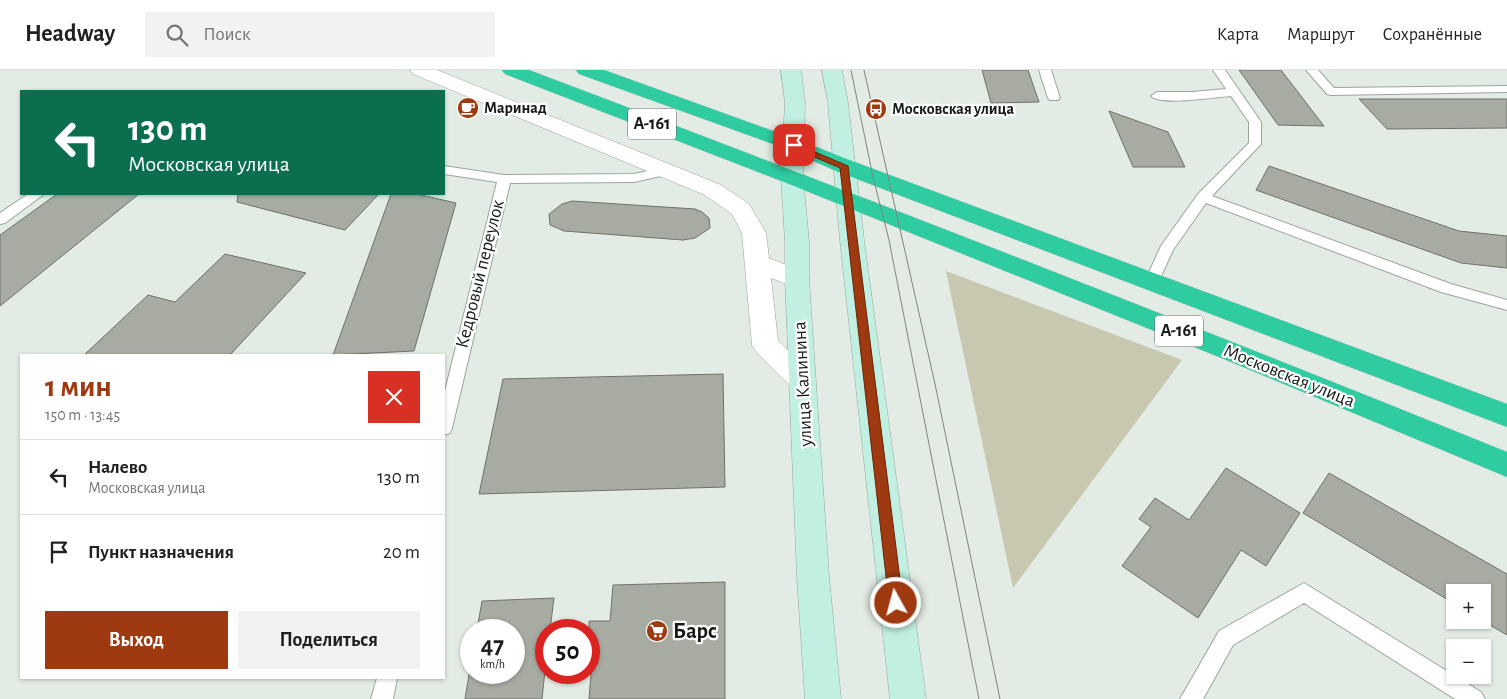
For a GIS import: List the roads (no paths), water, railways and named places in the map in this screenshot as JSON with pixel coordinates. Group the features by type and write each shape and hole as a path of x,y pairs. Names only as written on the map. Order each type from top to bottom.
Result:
{"highway":[{"name":"Московская улица","path":"512,70 792,177 1233,352 1507,466"},
{"name":"Московская улица","path":"586,70 794,145 844,166 1507,416"}],"main road":[{"name":"улица Калинина","path":"791,70 795,103 792,177 797,242 797,279 822,699"},
{"path":"832,70 838,103 908,699"}],"street":[{"path":"420,70 713,190 741,210 754,233 765,345 802,380"},
{"path":"757,263 797,279"}],"lane":[{"path":"1045,70 1054,98"},
{"path":"1152,281 1166,249 1203,197 1255,144 1256,122 1220,70"},
{"path":"1312,70 1331,92 1507,90"},
{"path":"1157,96 1192,96 1234,92"},
{"path":"445,170 504,178 634,178 666,171"},
{"name":"Кедровый переулок","path":"445,424 504,178"},
{"path":"0,220 36,195"},
{"path":"1203,197 1446,288 1507,305"},
{"path":"1191,699 1226,638 1304,592 1474,699"},
{"path":"382,699 387,679"}],"tram line":[{"path":"851,70 873,177 889,240 979,699"},
{"path":"864,70 935,384 1000,699"}],"place":[{"name":"Маринад","path":"468,108"},
{"name":"Московская улица","path":"876,109"},
{"name":"Барс","path":"657,631"}]}
